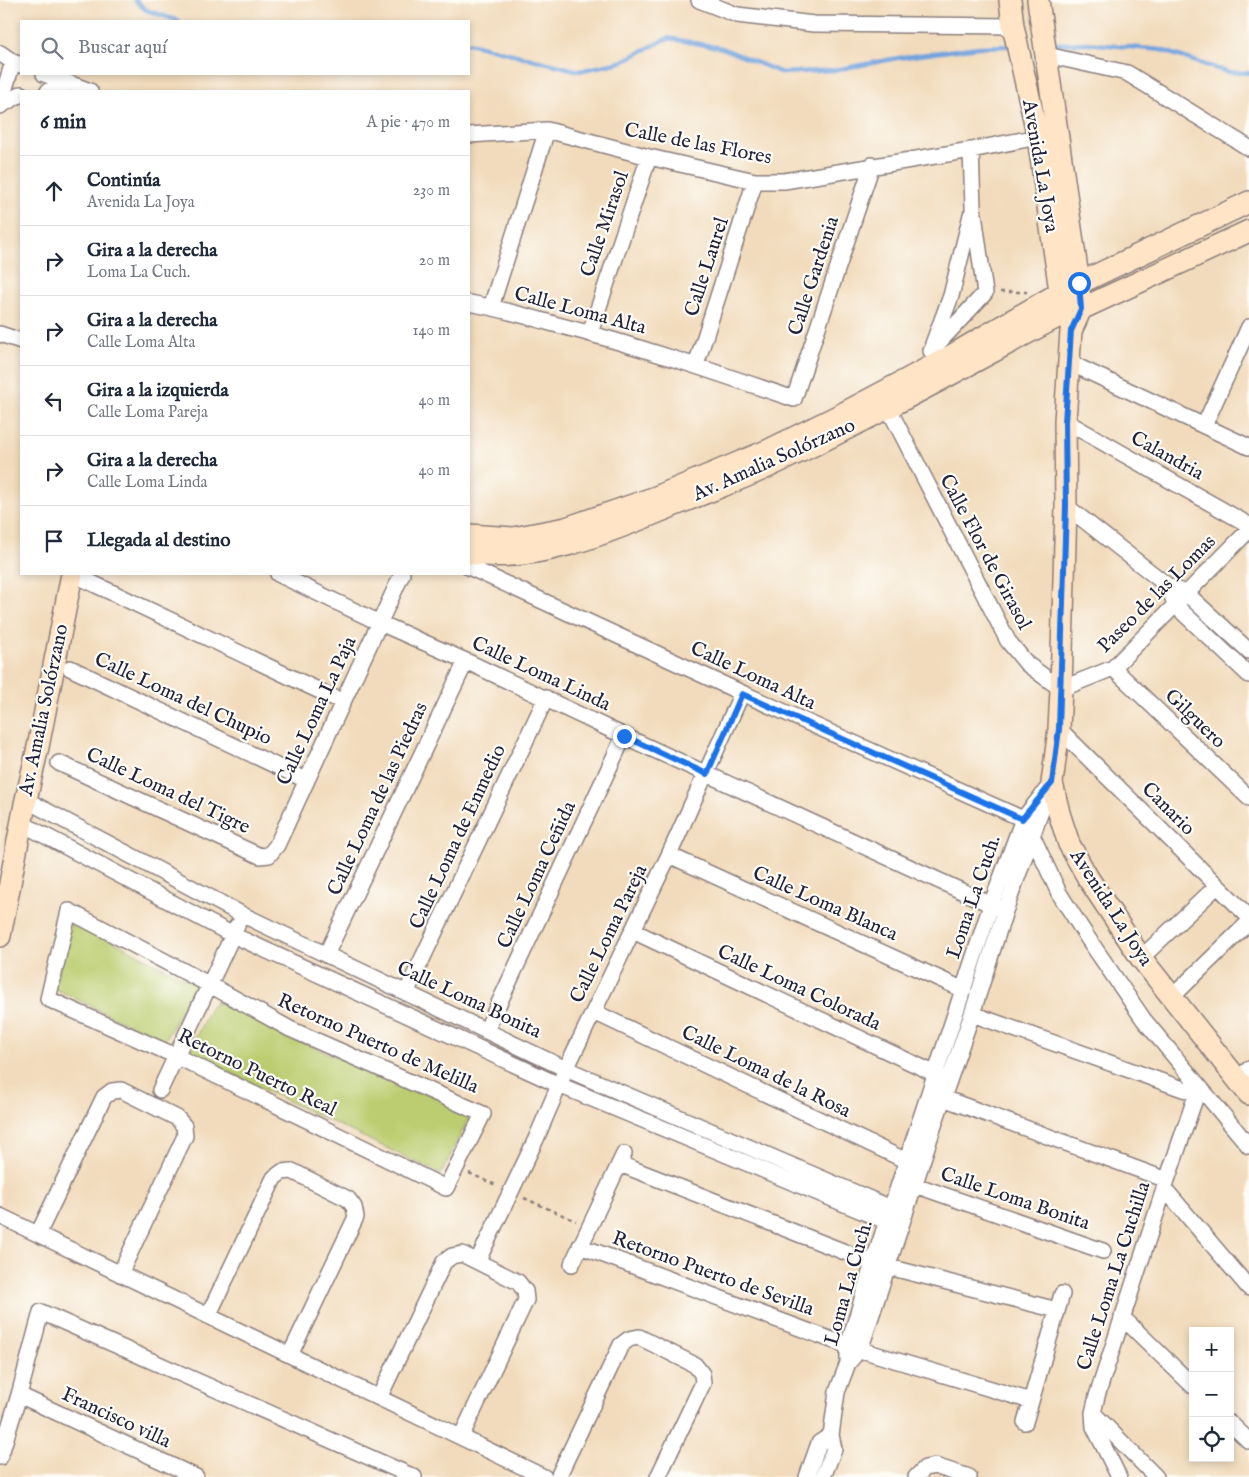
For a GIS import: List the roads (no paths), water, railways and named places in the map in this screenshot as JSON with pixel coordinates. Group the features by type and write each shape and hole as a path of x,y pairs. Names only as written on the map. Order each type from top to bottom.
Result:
{"main road":[{"name":"Avenida La Joya","path":"1010,0 1016,39 1070,288"},
{"name":"Avenida La Joya","path":"1038,0 1046,48 1072,318 1065,422 1066,506 1061,689 1059,729 1052,783 1069,844 1088,878 1141,958 1171,998 1245,1081"},
{"name":"Av. Amalia Solórzano","path":"470,535 513,538 566,528 656,497 769,450 949,357 1070,288 1249,202"},
{"name":"Av. Amalia Solórzano","path":"470,553 483,556 538,553 620,528 773,465 1249,231"},
{"name":"Av. Amalia Solórzano","path":"0,864 36,700 60,575"},
{"name":"Av. Amalia Solórzano","path":"0,936 72,575"}],"street":[{"path":"699,0 738,15 814,24 1016,39"},
{"path":"1046,48 1127,73 1249,148"},
{"path":"0,53 17,64 0,105"},
{"path":"47,75 87,90"},
{"path":"56,90 69,83"},
{"path":"0,105 20,95"},
{"path":"491,307 547,130"},
{"name":"Calle de las Flores","path":"470,135 547,130 649,157 755,181 784,181 1038,137"},
{"path":"971,150 973,207 985,293 931,351 951,296 973,207"},
{"name":"Calle Mirasol","path":"590,333 649,157"},
{"name":"Calle Gardenia","path":"794,399 872,165"},
{"name":"Calle Laurel","path":"696,365 755,181"},
{"name":"Calle Loma Alta","path":"470,304 491,307 590,333 696,365 794,399"},
{"path":"1204,426 1249,326"},
{"path":"0,334 20,341"},
{"path":"1070,363 1249,447"},
{"name":"Calle Flor de Girasol","path":"893,417 1008,641 1027,664 1061,689"},
{"name":"Calandria","path":"1065,422 1249,525"},
{"path":"1066,506 1168,586 1187,594 1249,651"},
{"name":"Paseo de las Lomas","path":"1061,689 1113,668 1249,530"},
{"name":"Calle Loma Alta","path":"470,567 742,694 1022,819"},
{"path":"74,575 343,702"},
{"name":"Calle Loma Linda","path":"280,575 380,623 466,661 998,908"},
{"name":"Calle Loma La Paja","path":"260,856 269,855 277,845 402,575"},
{"path":"1168,586 1176,606 1249,675"},
{"name":"Calle Loma de las Piedras","path":"326,955 466,661"},
{"name":"Calle Loma del Chupio","path":"70,668 306,780"},
{"name":"Gilguero","path":"1113,668 1249,798"},
{"name":"Calle Loma Pareja","path":"481,1254 566,1069 707,774 742,694"},
{"name":"Calle Loma de Enmedio","path":"406,993 546,698"},
{"name":"Canario","path":"1059,729 1249,917"},
{"name":"Calle Loma Ceñida","path":"486,1031 624,736"},
{"name":"Calle Loma del Tigre","path":"60,763 260,856"},
{"name":"Loma La Cuch.","path":"896,1218 915,1185 914,1165 943,1098 942,1078 972,1014 1022,819 1052,783"},
{"name":"Loma La Cuch.","path":"823,1477 834,1448 832,1435 837,1392 854,1348 942,1078 964,990 998,908 1033,835 1052,783"},
{"name":"Calle Loma Bonita","path":"26,800 243,915 326,955 566,1069 896,1218"},
{"name":"Avenida La Joya","path":"1022,819 1033,835 1059,894 1144,1020 1198,1090 1249,1146"},
{"name":"Calle Loma Bonita","path":"21,823 233,935 559,1086 896,1218"},
{"name":"Calle Loma Blanca","path":"669,855 964,990"},
{"path":"1141,958 1217,886"},
{"name":"Retorno Puerto Real","path":"210,985 69,911 48,999 176,1056 446,1188"},
{"path":"160,1090 243,915"},
{"path":"1171,998 1249,922"},
{"name":"Calle Loma Colorada","path":"633,931 942,1078"},
{"name":"Retorno Puerto de Melilla","path":"210,985 290,1029 483,1114 446,1188"},
{"name":"Calle Loma de la Rosa","path":"594,1012 914,1165"},
{"path":"972,1014 1198,1090"},
{"path":"38,1234 104,1097 112,1091 121,1090 178,1118 184,1126 185,1136 120,1274"},
{"name":"Calle Loma La Cuchilla","path":"1119,1477 1094,1426 1097,1396 1165,1184 1198,1090"},
{"path":"943,1098 1165,1184 1249,1288"},
{"name":"Retorno Puerto de Sevilla","path":"572,1264 622,1159 880,1265 1057,1310"},
{"path":"208,1316 274,1178 282,1172 292,1171 348,1199 354,1207 356,1217 290,1355"},
{"name":"Calle Loma Bonita","path":"915,1185 1103,1251"},
{"path":"0,1216 544,1477"},
{"name":"Retorno Puerto de Sevilla","path":"580,1246 854,1348 1031,1401"},
{"path":"379,1398 444,1262 452,1256 462,1254 518,1282 524,1291 526,1300 461,1437"},
{"path":"1025,1422 1062,1294"},
{"path":"0,1457 41,1312 404,1475"},
{"path":"1122,1317 1189,1382"},
{"path":"558,1477 622,1345 629,1339 639,1337 695,1365 702,1374 703,1383 658,1477"},
{"name":"Francisco villa","path":"19,1395 196,1477"},
{"path":"1094,1414 1156,1477"},
{"path":"1234,1427 1249,1441"},
{"path":"807,1477 819,1443 832,1435"},
{"path":"916,1477 925,1468 936,1466 969,1477"}],"waterway":[{"path":"135,0 146,10 176,20"},
{"path":"470,43 579,71 621,62 668,38 722,48 782,73 835,70 898,58 978,47 1012,46"},
{"path":"1049,44 1087,43 1161,50 1227,72 1249,73"}]}
